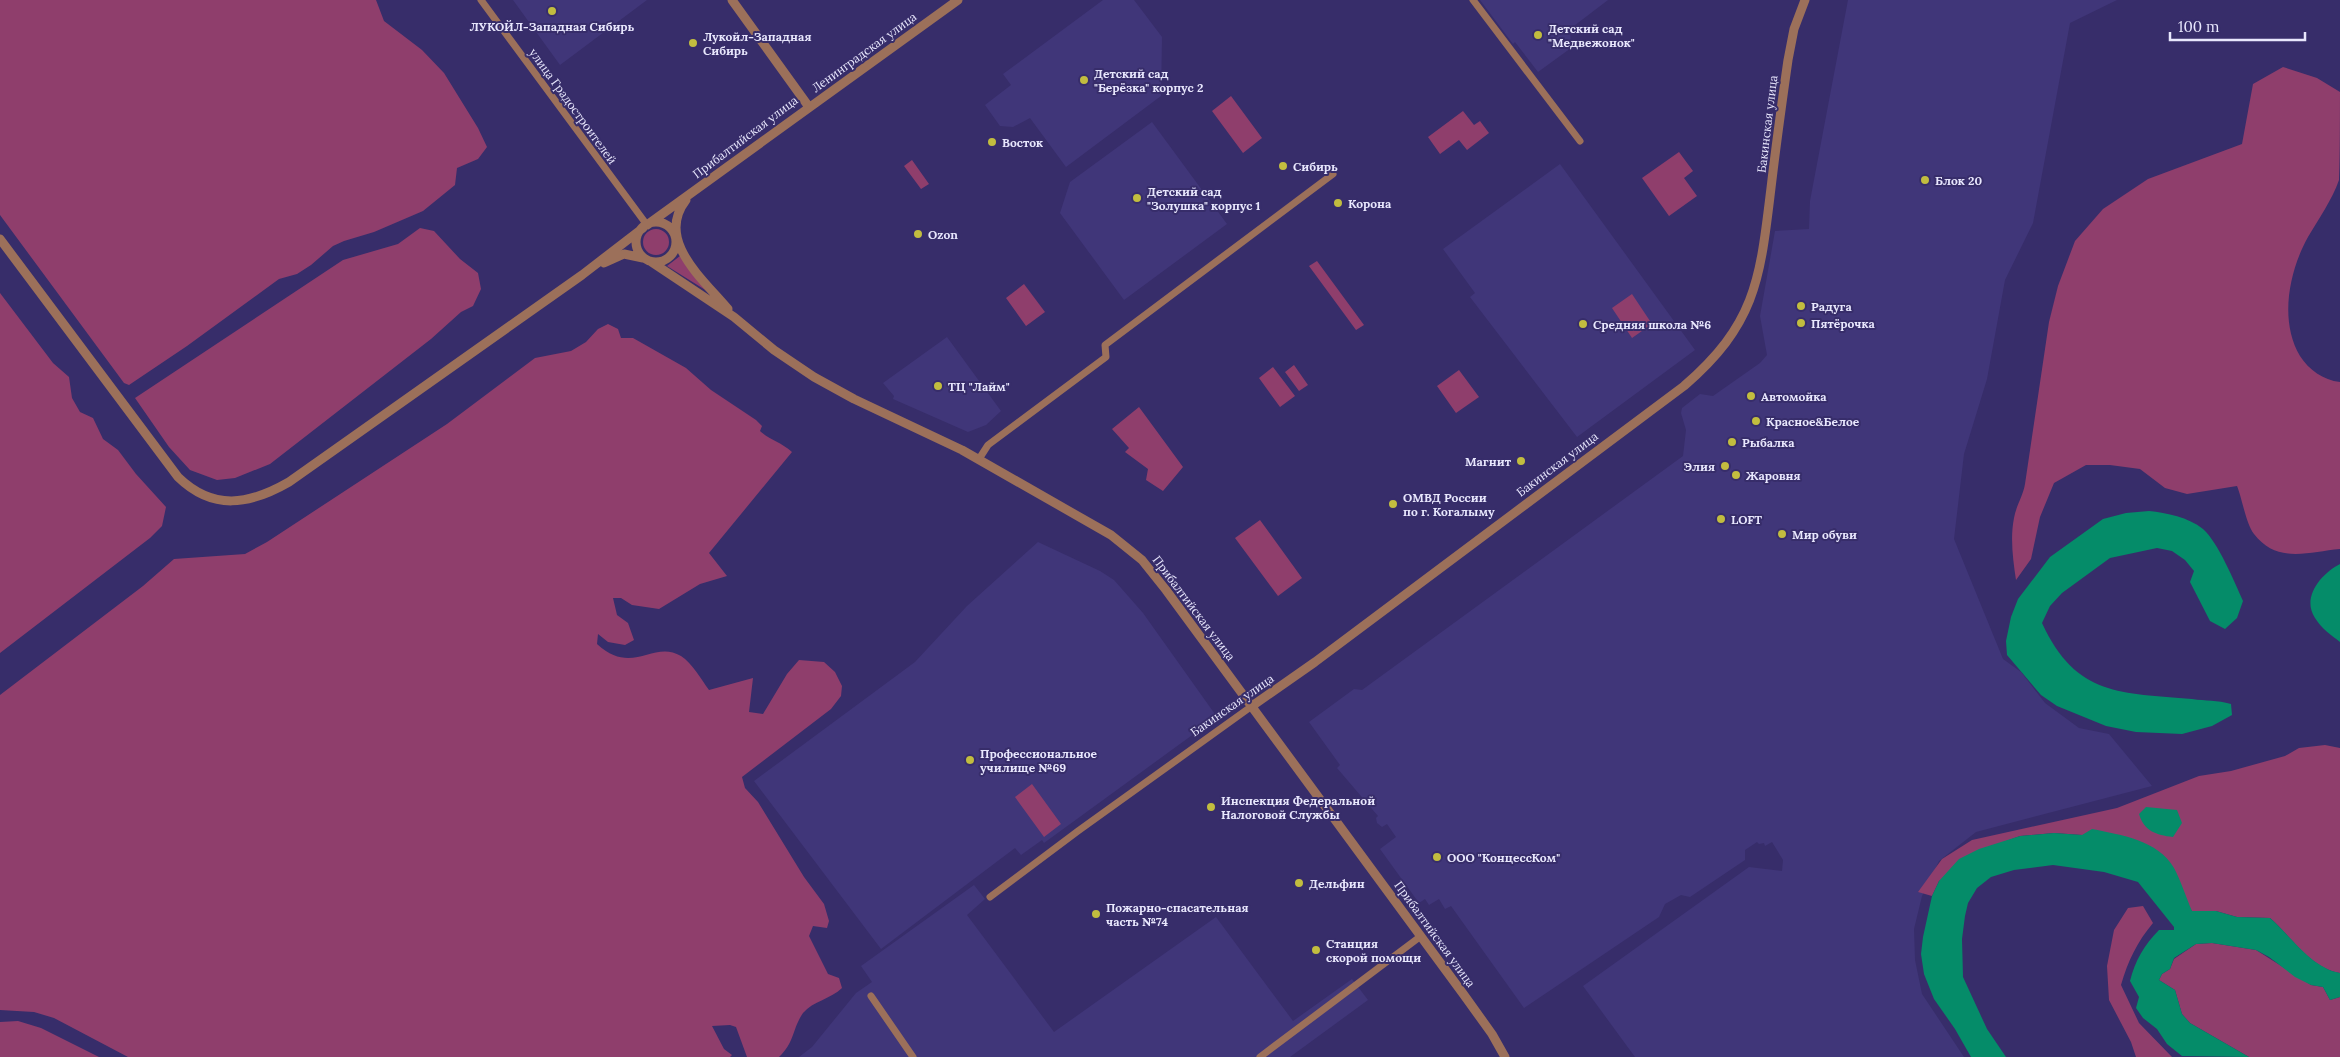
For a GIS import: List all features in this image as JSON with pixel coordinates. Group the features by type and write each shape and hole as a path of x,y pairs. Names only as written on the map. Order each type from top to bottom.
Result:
{"street":[{"name":"улица Градостроителей","path":"481,0 645,226"},
{"name":"Прибалтийская улица","path":"582,275 645,226 809,107 732,0"},
{"name":"Ленинградская улица","path":"809,107 958,0"},
{"path":"1472,0 1580,141"},
{"name":"Бакинская улица","path":"990,897 1078,831 1315,662 1684,386 1725,344 1746,311 1759,272 1788,60 1794,29 1805,0"},
{"path":"979,459 988,445 1106,357 1105,344 1333,174"},
{"name":"Прибалтийская улица","path":"689,195 675,218 676,240 717,302"},
{"path":"0,239 178,477 187,486 203,495 233,501 261,496 289,482 582,275 608,260 624,254 648,260 659,262 669,258 675,250 676,240 672,231 665,225 656,223 645,226 638,235 637,245 640,254 648,260"},
{"name":"Прибалтийская улица","path":"648,260 717,302 774,350 814,377 854,399 979,459 1092,523 1127,546 1153,572 1481,1018 1505,1057"},
{"path":"1260,1057 1421,936"},
{"path":"871,996 913,1057"}],"shaded area":[{"path":"0,0 376,0 384,21 422,50 444,73 478,128 487,147 478,159 457,168 455,185 423,211 374,232 333,246 311,265 297,274 279,279 187,346 129,385 124,383 0,215"},
{"path":"513,0 647,0 560,65"},
{"name":"Детский сад \"Берёзка\" корпус 2","path":"1103,0 1134,0 1162,37 1161,96 1066,167 1030,118 1013,127 1000,126 985,105 1011,85 1003,74"},
{"name":"Детский сад \"Медвежонок\"","path":"1480,0 1608,0 1570,29 1571,48 1538,72 1515,42 1513,44"},
{"path":"1848,0 2117,0 2070,23 2033,223 2005,280 1987,379 1964,454 1954,539 2003,659 2021,672 2045,703 2079,728 2109,734 2152,786 1976,832 1939,861 1922,896 1914,929 1915,960 1922,994 1964,1057 1635,1057 1583,986 1749,867 1782,871 1783,860 1772,842 1765,846 1764,843 1759,844 1757,842 1745,850 1745,860 1690,897 1681,895 1665,904 1659,917 1524,1008 1451,906 1445,909 1439,899 1429,905 1425,899 1419,903 1380,849 1396,837 1387,824 1382,827 1377,823 1376,818 1378,816 1337,768 1340,765 1309,722 1354,689 1362,690 1683,456 1686,430 1681,413 1682,408 1700,394 1713,396 1760,363 1767,355 1760,316 1775,231 1809,229 1810,201"},
{"path":"2283,67 2317,78 2340,92 2339,180 2329,202 2301,250 2292,280 2288,312 2294,342 2300,356 2312,370 2322,377 2340,382 2340,549 2294,554 2283,553 2263,543 2251,530 2237,486 2187,494 2165,488 2140,469 2110,465 2086,465 2054,483 2040,517 2031,559 2016,580 2012,541 2014,518 2025,484 2049,322 2058,286 2075,241 2103,209 2148,179 2242,144 2253,84"},
{"path":"1231,96 1262,138 1243,153 1212,111"},
{"path":"1463,111 1474,125 1480,121 1489,133 1467,150 1459,140 1440,154 1428,137"},
{"name":"Детский сад \"Золушка\" корпус 1","path":"1152,122 1227,224 1124,300 1060,213 1070,182"},
{"path":"1679,152 1693,171 1684,178 1697,196 1669,216 1642,178"},
{"path":"912,160 929,184 921,189 904,166"},
{"name":"Средняя школа №6","path":"1560,164 1695,350 1577,437 1470,297 1475,293 1443,249"},
{"path":"420,228 434,231 460,259 478,273 481,289 473,306 461,312 431,339 270,464 235,478 217,480 190,470 169,447 135,398 343,260 398,244"},
{"path":"656,229 665,233 669,242 665,251 656,255 647,251 643,242 647,233"},
{"path":"680,256 707,291 667,266"},
{"path":"1317,261 1364,325 1356,330 1309,266"},
{"path":"1024,284 1045,312 1026,326 1006,298"},
{"path":"0,293 53,363 69,377 72,398 80,412 93,418 103,439 118,450 136,474 166,507 162,526 150,538 0,653"},
{"path":"1632,294 1652,324 1632,338 1612,308"},
{"path":"608,324 618,329 621,338 633,338 686,368 711,390 756,420 762,426 760,431 792,452 709,553 727,576 700,584 659,609 632,605 621,598 613,598 617,615 628,623 634,640 625,645 608,642 598,634 597,644 610,653 621,657 632,658 661,652 671,652 681,656 693,667 709,690 753,678 749,712 763,714 787,674 799,660 824,662 835,672 842,686 841,696 831,709 742,777 745,788 758,802 804,877 824,904 829,921 827,928 813,926 809,936 828,974 839,978 842,988 803,1013 791,1041 779,1057 747,1057 736,1027 730,1025 712,1026 724,1049 732,1055 730,1057 128,1057 54,1018 34,1012 0,1010 0,695 143,586 174,559 245,554 267,542 447,424 535,358 571,351 586,342 598,329"},
{"path":"947,337 1001,411 986,425 968,432 893,399 894,396 883,383"},
{"path":"1294,365 1308,385 1299,391 1285,372"},
{"path":"1273,367 1295,396 1280,407 1259,378"},
{"path":"1459,370 1479,397 1456,413 1437,386"},
{"path":"1139,407 1183,467 1163,491 1146,480 1148,469 1125,452 1129,448 1112,429"},
{"path":"2149,511 2170,514 2184,519 2197,525 2209,535 2226,563 2243,601 2237,618 2225,629 2210,621 2190,582 2194,571 2185,560 2172,551 2157,548 2110,558 2062,593 2050,606 2042,623 2055,647 2070,665 2086,678 2104,686 2123,692 2144,695 2231,704 2232,715 2212,726 2182,734 2136,732 2106,726 2057,706 2041,695 2007,655 2006,641 2011,617 2018,599 2050,557 2103,519 2126,513"},
{"path":"1260,520 1302,578 1278,596 1235,538"},
{"name":"Профессиональное училище №69","path":"1038,542 1100,571 1114,580 1143,613 1217,717 1044,843 1042,840 1021,855 1015,848 881,949 754,781 915,662 967,606"},
{"path":"2340,564 2340,642 2317,622 2311,610 2310,602 2320,580"},
{"path":"2325,745 2340,748 2340,973 2319,965 2310,958 2270,918 2237,917 2216,911 2192,911 2082,835 2054,833 2020,836 2001,843 1939,881 1932,896 1918,892 1942,859 1972,840 2117,808 2199,776 2231,771 2285,756 2299,748"},
{"path":"1032,784 1061,824 1044,837 1015,797"},
{"path":"2146,807 2177,810 2182,823 2173,837 2161,835 2147,828 2139,814"},
{"path":"2092,829 2138,840 2159,851 2174,868 2192,911 2216,911 2237,917 2270,918 2311,958 2320,965 2340,973 2340,997 2330,1000 2323,987 2311,985 2295,977 2269,957 2256,950 2212,943 2196,944 2174,958 2170,969 2162,974 2159,980 2175,990 2182,1014 2190,1023 2249,1057 2182,1056 2167,1044 2157,1029 2143,1018 2136,1008 2139,997 2130,981 2137,960 2149,941 2159,930 2174,930 2174,927 2138,882 2104,872 2053,865 2014,870 1991,877 1977,888 1968,903 1965,916 1962,939 1963,977 1987,1029 2006,1057 1971,1057 1955,1029 1934,999 1924,974 1921,954 1923,937 1932,896 1939,881 1959,859 1979,849 2020,836 2054,833 2082,835"},
{"path":"974,885 985,899 967,915 1054,1032 1216,917 1293,1021 1352,979 1368,1000 1290,1057 799,1057 812,1047 856,993 872,982 861,966"},
{"path":"2143,906 2153,923 2142,937 2134,952 2121,985 2139,1023 2172,1057 2136,1057 2131,1042 2109,1000 2107,966 2114,930 2128,908"},
{"path":"2212,943 2256,950 2311,985 2323,987 2330,1000 2340,997 2340,1057 2249,1057 2190,1023 2182,1014 2175,990 2159,980 2162,974 2170,969 2174,959 2196,944"},
{"path":"18,1021 41,1028 99,1057 0,1057 0,1022"}],"place":[{"name":"ЛУКОЙЛ-Западная Сибирь","path":"552,11"},
{"name":"Детский сад \"Медвежонок\"","path":"1538,35"},
{"name":"Лукойл-Западная Сибирь","path":"693,43"},
{"name":"Детский сад \"Берёзка\" корпус 2","path":"1084,80"},
{"name":"Восток","path":"992,142"},
{"name":"Сибирь","path":"1283,166"},
{"name":"Блок 20","path":"1925,180"},
{"name":"Детский сад \"Золушка\" корпус 1","path":"1137,198"},
{"name":"Корона","path":"1338,203"},
{"name":"Ozon","path":"918,234"},
{"name":"Радуга","path":"1801,306"},
{"name":"Пятёрочка","path":"1801,323"},
{"name":"Средняя школа №6","path":"1583,324"},
{"name":"ТЦ \"Лайм\"","path":"938,386"},
{"name":"Автомойка","path":"1751,396"},
{"name":"Красное&Белое","path":"1756,421"},
{"name":"Рыбалка","path":"1732,442"},
{"name":"Магнит","path":"1521,461"},
{"name":"Элия","path":"1725,466"},
{"name":"Жаровня","path":"1736,475"},
{"name":"ОМВД России по г. Когалыму","path":"1393,504"},
{"name":"LOFT","path":"1721,519"},
{"name":"Мир обуви","path":"1782,534"},
{"name":"Профессиональное училище №69","path":"970,760"},
{"name":"Инспекция Федеральной Налоговой Службы","path":"1211,807"},
{"name":"ООО \"КонцессКом\"","path":"1437,857"},
{"name":"Дельфин","path":"1299,883"},
{"name":"Пожарно-спасательная часть №74","path":"1096,914"},
{"name":"Станция скорой помощи","path":"1316,950"}]}
